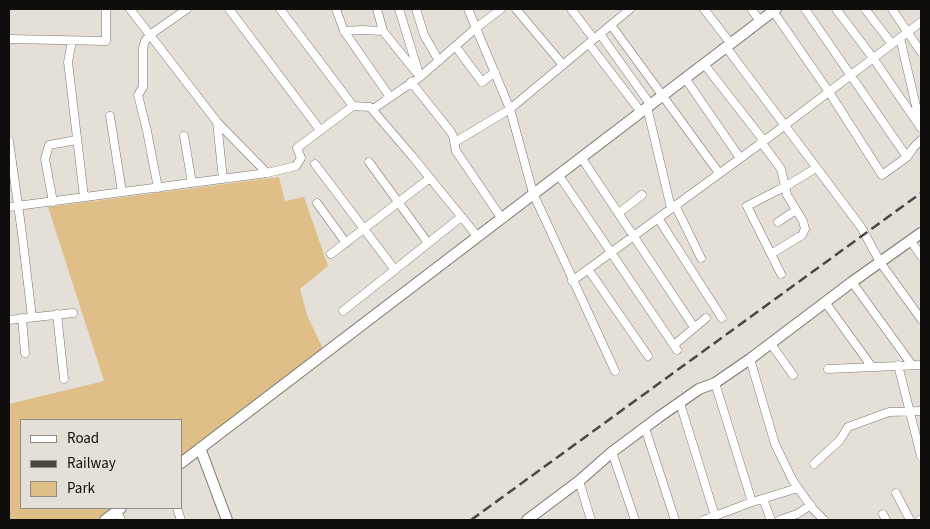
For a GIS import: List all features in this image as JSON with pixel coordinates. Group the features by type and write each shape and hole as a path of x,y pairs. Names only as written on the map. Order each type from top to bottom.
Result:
{"main road":[{"path":"182,462 775,10"},
{"path":"528,520 579,481 612,452 699,389 715,383 750,359 921,233"},
{"path":"200,448 227,520"},
{"path":"105,520 120,513"}],"street":[{"path":"9,39 106,40 106,9"},
{"path":"130,9 217,122 267,173"},
{"path":"229,9 320,130"},
{"path":"280,9 353,106"},
{"path":"336,9 344,31 390,97"},
{"path":"377,9 383,31 420,77"},
{"path":"399,9 420,77"},
{"path":"416,9 424,35 439,61"},
{"path":"468,9 510,109 533,193 615,371"},
{"path":"372,109 420,77 476,28 501,9"},
{"path":"516,9 563,65"},
{"path":"571,9 646,108 673,207 701,258"},
{"path":"751,9 760,21"},
{"path":"805,9 908,157"},
{"path":"836,9 874,58 921,128"},
{"path":"866,9 892,44"},
{"path":"892,9 921,52"},
{"path":"158,188 138,95 143,87 143,48 145,41 151,34 182,10"},
{"path":"455,142 510,109 628,10"},
{"path":"706,10 728,45 785,125 861,227 880,262 921,319"},
{"path":"775,10 882,175 908,157 921,140"},
{"path":"572,281 763,142 921,22"},
{"path":"611,25 719,173"},
{"path":"344,31 383,31"},
{"path":"408,39 424,35"},
{"path":"900,38 921,128"},
{"path":"594,39 646,108"},
{"path":"72,41 68,62 84,198"},
{"path":"456,46 482,82 495,72"},
{"path":"704,64 781,169 787,195 803,221 805,229 802,235 771,254"},
{"path":"685,78 740,158"},
{"path":"411,82 451,132 456,151 502,219"},
{"path":"9,207 267,173 296,166 301,158 297,148 353,106 370,106 478,237"},
{"path":"110,116 122,192"},
{"path":"217,122 223,179"},
{"path":"184,136 192,183"},
{"path":"52,202 45,160 49,145 77,140"},
{"path":"9,142 32,317"},
{"path":"581,157 694,327"},
{"path":"369,162 428,243"},
{"path":"315,164 395,270"},
{"path":"781,274 747,206 816,168"},
{"path":"558,174 675,347 694,327 706,318"},
{"path":"331,254 430,178"},
{"path":"619,212 642,195"},
{"path":"317,203 346,243"},
{"path":"778,222 796,210"},
{"path":"343,311 461,216"},
{"path":"658,218 722,318"},
{"path":"911,242 921,256"},
{"path":"588,269 648,356"},
{"path":"852,282 912,365"},
{"path":"825,302 872,367"},
{"path":"9,320 73,312"},
{"path":"57,314 64,379"},
{"path":"22,318 25,353"},
{"path":"771,344 793,375"},
{"path":"750,359 775,444 793,481 824,520"},
{"path":"828,369 921,365"},
{"path":"898,366 921,456"},
{"path":"715,383 752,502"},
{"path":"680,403 715,516"},
{"path":"814,464 840,440 848,426 889,412 921,411"},
{"path":"645,428 675,520"},
{"path":"612,452 635,520"},
{"path":"579,481 591,520"},
{"path":"704,520 752,502 798,488"},
{"path":"896,492 910,520"},
{"path":"763,499 771,520"},
{"path":"785,520 811,505"}],"green space":[{"path":"279,177 285,201 304,197 328,266 300,289 307,315 323,349 182,456 182,419 20,419 20,509 113,509 97,520 9,520 9,404 104,381 48,207"}],"railway":[{"path":"471,520 921,193"}]}
